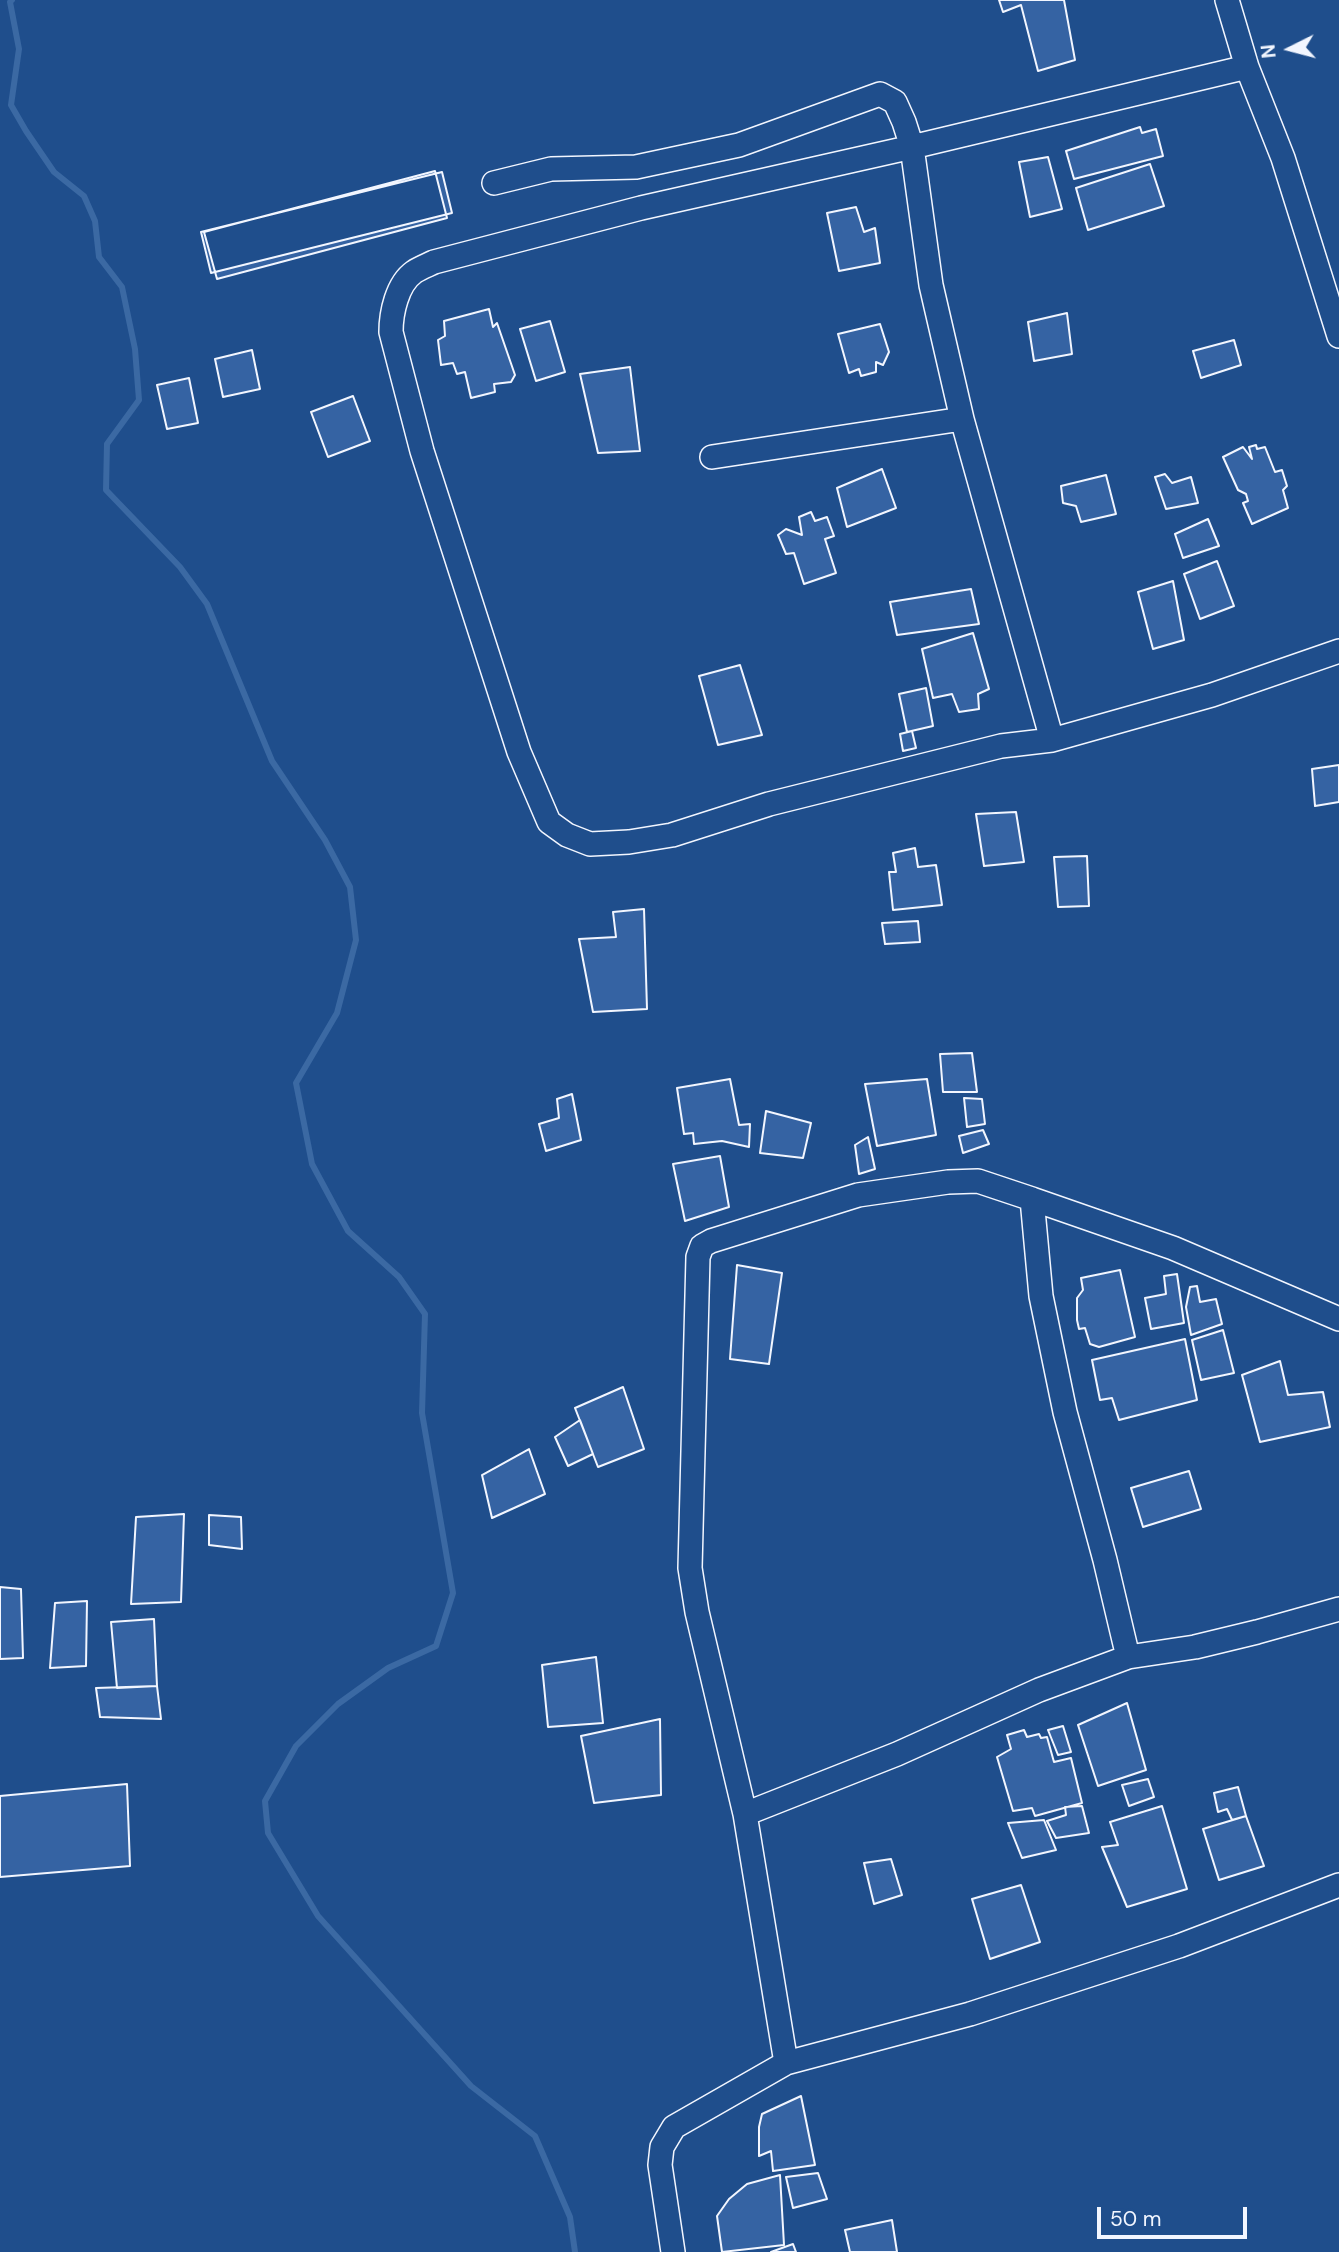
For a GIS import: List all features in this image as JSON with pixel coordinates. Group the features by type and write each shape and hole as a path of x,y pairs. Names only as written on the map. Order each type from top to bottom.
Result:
{"street":[{"path":"1227,0 1247,67 1283,158 1339,336"},
{"path":"1247,67 912,148 641,208 434,262 412,273 399,292 391,315 391,332 422,451 519,752 549,822 567,835 590,844 629,842 672,835 769,804 1001,746 1052,740 1212,695 1339,651"},
{"path":"494,183 551,169 636,167 739,145 880,94 895,102 912,148 931,285 962,419 1052,740"},
{"path":"712,457 962,419"},
{"path":"786,2063 745,1814 697,1612 690,1568 698,1257 702,1246 858,1195 948,1182 978,1181 1173,1248 1339,1319"},
{"path":"1032,1199 1041,1296 1065,1412 1128,1657"},
{"path":"745,1814 897,1754 1039,1690 1128,1657 1220,1641 1339,1609"},
{"path":"673,2252 660,2165 662,2147 674,2127 786,2063 971,2014 1179,1946 1339,1885"}],"building":[{"path":"999,0 1064,0 1075,60 1038,71 1021,5 1003,12"},
{"path":"1140,127 1142,133 1156,129 1163,156 1074,179 1066,151"},
{"path":"1048,157 1062,209 1030,217 1019,162"},
{"path":"1150,164 1164,206 1088,230 1076,188"},
{"path":"435,171 447,218 217,279 204,232"},
{"path":"442,172 452,213 211,273 201,232"},
{"path":"856,207 864,232 875,228 880,263 839,271 827,213"},
{"path":"489,309 493,327 497,323 515,375 511,382 494,384 495,392 471,398 465,372 457,374 453,363 441,365 438,340 445,336 444,321"},
{"path":"1067,313 1072,354 1034,361 1028,322"},
{"path":"550,321 565,372 536,381 520,329"},
{"path":"880,324 889,352 883,365 876,362 876,372 861,376 859,369 849,373 838,334"},
{"path":"1234,340 1241,365 1201,378 1193,351"},
{"path":"252,350 260,389 223,397 215,359"},
{"path":"630,367 640,451 598,453 580,374"},
{"path":"189,378 198,423 167,429 157,385"},
{"path":"353,396 370,441 328,457 311,412"},
{"path":"1256,445 1257,449 1265,447 1275,472 1282,470 1287,486 1283,490 1288,508 1252,524 1243,503 1248,501 1246,494 1238,490 1223,457 1243,447 1252,459 1249,447"},
{"path":"882,469 896,508 847,527 837,488"},
{"path":"1165,474 1172,483 1191,477 1198,503 1166,509 1155,477"},
{"path":"1106,475 1116,514 1081,522 1076,506 1063,503 1061,486"},
{"path":"811,512 815,521 827,517 834,536 825,539 836,573 804,584 794,553 786,554 778,535 786,529 802,535 799,517"},
{"path":"1208,519 1219,546 1183,558 1175,534"},
{"path":"1217,561 1234,606 1200,619 1184,574"},
{"path":"1173,581 1184,640 1153,649 1138,592"},
{"path":"971,589 979,624 897,635 890,602"},
{"path":"973,633 989,689 978,694 979,709 959,712 952,694 933,698 922,649"},
{"path":"740,665 762,735 718,745 699,676"},
{"path":"926,688 933,726 907,732 899,694"},
{"path":"912,731 916,748 903,751 900,734"},
{"path":"1339,765 1339,802 1315,806 1312,769"},
{"path":"1016,812 1024,862 984,866 976,814"},
{"path":"915,848 918,867 936,865 942,905 893,910 889,872 896,872 893,853"},
{"path":"1087,856 1089,906 1058,907 1054,857"},
{"path":"644,909 647,1009 593,1012 579,939 616,937 613,912"},
{"path":"918,921 920,942 885,944 882,923"},
{"path":"972,1053 977,1092 943,1092 940,1054"},
{"path":"730,1079 739,1125 750,1124 749,1147 722,1141 694,1144 693,1133 684,1134 677,1088"},
{"path":"927,1079 936,1135 877,1146 865,1084"},
{"path":"572,1094 581,1140 546,1151 539,1124 559,1118 557,1099"},
{"path":"964,1098 982,1099 985,1124 967,1127"},
{"path":"766,1111 811,1123 803,1158 760,1153"},
{"path":"983,1130 989,1144 963,1153 959,1136"},
{"path":"868,1137 875,1169 859,1174 855,1145"},
{"path":"720,1156 729,1207 685,1221 673,1164"},
{"path":"737,1265 782,1273 769,1364 730,1359"},
{"path":"1120,1270 1135,1337 1099,1347 1090,1344 1085,1328 1079,1329 1077,1320 1077,1298 1083,1290 1081,1278"},
{"path":"1177,1274 1184,1323 1151,1329 1145,1298 1166,1294 1164,1276"},
{"path":"1197,1286 1200,1302 1216,1299 1222,1324 1191,1335 1186,1307 1190,1287"},
{"path":"1223,1330 1234,1373 1201,1380 1192,1340"},
{"path":"1185,1339 1197,1400 1119,1420 1112,1398 1100,1400 1092,1360"},
{"path":"1280,1361 1288,1395 1323,1392 1330,1427 1260,1442 1242,1375"},
{"path":"623,1387 644,1449 598,1467 575,1408"},
{"path":"580,1420 593,1454 568,1466 555,1437"},
{"path":"529,1449 545,1494 492,1518 482,1475"},
{"path":"1189,1471 1201,1509 1143,1527 1131,1488"},
{"path":"184,1514 181,1602 131,1604 136,1517"},
{"path":"209,1515 241,1517 242,1549 209,1545"},
{"path":"0,1587 21,1589 23,1658 0,1659"},
{"path":"87,1601 86,1666 50,1668 55,1603"},
{"path":"154,1619 157,1686 117,1688 111,1622"},
{"path":"596,1657 603,1723 548,1727 542,1665"},
{"path":"157,1686 161,1719 100,1717 96,1688"},
{"path":"1127,1703 1146,1770 1098,1786 1078,1725"},
{"path":"660,1719 661,1795 594,1803 581,1736"},
{"path":"1063,1726 1071,1752 1058,1755 1048,1730"},
{"path":"1024,1730 1027,1737 1039,1734 1041,1738 1047,1737 1054,1762 1071,1758 1082,1803 1035,1816 1032,1808 1013,1811 997,1757 1011,1749 1007,1735"},
{"path":"1148,1779 1154,1797 1129,1806 1122,1785"},
{"path":"127,1784 130,1866 0,1877 0,1796"},
{"path":"1238,1787 1246,1816 1232,1820 1227,1809 1218,1812 1214,1793"},
{"path":"1082,1806 1089,1833 1056,1838 1047,1821 1066,1815 1065,1807"},
{"path":"1162,1806 1187,1889 1127,1907 1102,1847 1118,1845 1110,1822"},
{"path":"1246,1816 1264,1866 1219,1880 1203,1829"},
{"path":"1044,1820 1056,1850 1022,1858 1008,1823"},
{"path":"891,1859 902,1895 874,1904 864,1863"},
{"path":"1021,1885 1040,1942 990,1959 972,1899"},
{"path":"801,2096 815,2165 773,2171 771,2151 759,2156 762,2114"},
{"path":"818,2173 827,2199 793,2208 786,2177"},
{"path":"780,2175 784,2245 722,2252 717,2216 729,2199 747,2184"},
{"path":"892,2220 897,2252 850,2252 845,2230"},
{"path":"793,2244 796,2252 771,2252"}],"waterway":[{"path":"12,0 10,2 19,49 11,105 54,172 84,196 95,221 99,257 122,287 135,349 139,400 107,444 106,490 180,567 207,604 272,761 325,840 350,887 356,940 337,1013 296,1083 312,1164 348,1231 399,1277 425,1314 422,1413 453,1593 436,1646 388,1668 338,1704 296,1746 265,1801 268,1833 318,1916 471,2086 535,2136 570,2217 575,2252"}]}
